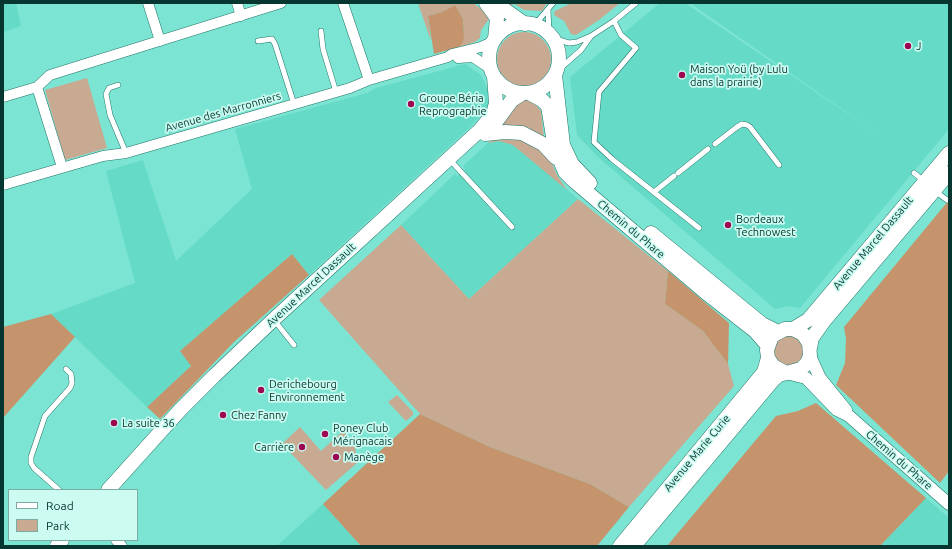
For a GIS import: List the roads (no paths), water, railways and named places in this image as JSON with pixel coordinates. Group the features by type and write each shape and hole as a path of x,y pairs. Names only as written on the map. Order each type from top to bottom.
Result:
{"main road":[{"path":"486,3 497,18 494,40 489,55 492,72 502,85 512,91 526,93 544,87 555,74 559,58 556,44 551,36 537,26 528,24 495,3"},
{"path":"494,40 508,27 528,24"},
{"name":"Avenue Marcel Dassault","path":"451,162 493,114 496,103 492,72"},
{"name":"Chemin du Phare","path":"555,74 563,145 572,164 579,173 708,281 762,324 778,332"},
{"name":"Chemin du Phare","path":"526,93 542,100 548,106 555,149 559,162 565,172 578,185 705,292 755,331 768,352"},
{"name":"Avenue Marcel Dassault","path":"109,489 180,410 451,162 484,134 499,118 512,100 526,93"},
{"path":"484,134 510,132 527,134 543,144 559,162"},
{"name":"Avenue Marcel Dassault","path":"793,329 808,320 949,153"},
{"name":"Avenue Marcel Dassault","path":"810,352 816,331 924,182 949,173"},
{"name":"Avenue Marcel Dassault","path":"119,489 275,322"},
{"path":"786,329 793,329 803,334 810,352 807,363 801,369 786,373 773,366 768,352 772,336 786,329"},
{"name":"Avenue Marie Curie","path":"620,546 764,372 768,352"},
{"name":"Avenue Marie Curie","path":"634,546 774,379 786,373"}],"street":[{"path":"148,3 160,41"},
{"path":"237,3 241,16"},
{"path":"3,97 37,87 50,75 281,3"},
{"path":"343,3 369,80"},
{"name":"Avenue des Marronniers","path":"448,57 452,54 481,47 494,40"},
{"name":"Avenue des Marronniers","path":"3,185 103,156 126,153 336,92 369,80 448,57 473,57 492,72"},
{"path":"37,87 62,168"},
{"name":"Chemin du Phare","path":"810,352 820,378 842,404 849,416"},
{"name":"Chemin du Phare","path":"786,373 806,378 837,410 849,416 949,504"}],"lane":[{"path":"528,24 538,20 553,3"},
{"path":"548,10 551,36 569,43 577,42 591,36 614,21 636,3"},
{"path":"614,21 621,35 636,48 599,92 594,142 612,159 699,228"},
{"path":"321,31 324,49 336,92"},
{"path":"555,74 582,50 591,36"},
{"path":"258,41 272,40 275,44 294,104"},
{"path":"118,85 109,88 106,94 110,115 126,153"},
{"path":"715,144 738,126 742,124 747,125 779,165"},
{"path":"654,192 708,149"},
{"path":"451,162 512,227"},
{"path":"924,182 947,200"},
{"path":"275,322 294,345"},
{"path":"58,489 34,468 31,463 31,458 45,416 70,388 72,383 71,374 66,369"}],"place":[{"name":"J","path":"908,46"},
{"name":"Maison Yoü (by Lulu dans la prairie)","path":"682,75"},
{"name":"Groupe Béria Reprographie","path":"411,104"},
{"name":"Bordeaux Technowest","path":"728,225"},
{"name":"Derichebourg Environnement","path":"261,390"},
{"name":"Chez Fanny","path":"223,415"},
{"name":"La suite 36","path":"114,423"},
{"name":"Poney Club Mérignacais","path":"325,434"},
{"name":"Carrière","path":"302,447"},
{"name":"Manège","path":"336,457"}]}
